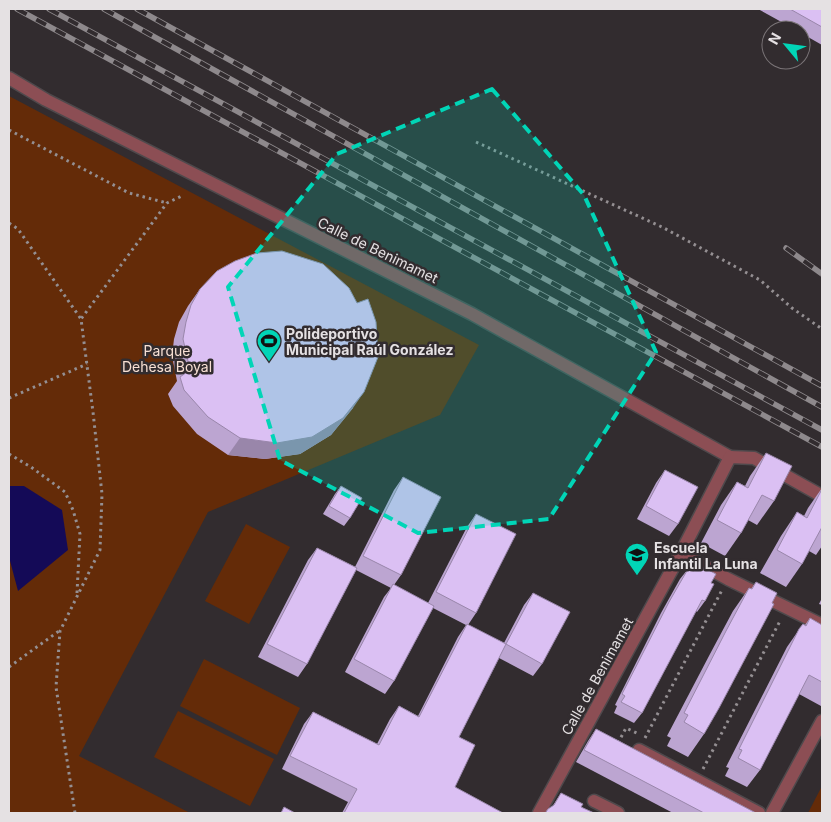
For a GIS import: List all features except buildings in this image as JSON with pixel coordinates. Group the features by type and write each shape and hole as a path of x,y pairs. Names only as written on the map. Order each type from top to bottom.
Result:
{"street":[{"name":"Calle de Benimamet","path":"9,78 80,118 472,314 730,457 754,458 822,496"},
{"name":"Calle de Benimamet","path":"539,813 681,553 730,457"},
{"path":"681,553 728,579 822,625"},
{"path":"772,813 822,721"},
{"path":"639,750 760,813"},
{"path":"594,801 618,813"}],"path":[{"path":"9,130 129,193 167,203"},
{"path":"476,142 662,227 760,280 792,308 822,328"},
{"path":"81,319 167,203 184,195"},
{"path":"9,223 18,229 81,319 102,494 100,550 60,631 56,686 75,813"},
{"path":"9,398 87,364"},
{"path":"9,454 31,467 65,492 80,534 77,596"},
{"path":"639,750 728,579"},
{"path":"697,781 788,608"},
{"path":"9,667 60,631"},
{"path":"618,743 626,728 645,738"}],"highlighted area":[{"path":"492,89 584,195 656,352 549,519 418,533 280,460 228,287 337,154"}],"green space":[{"name":"Parque Dehesa Boyal","path":"9,96 479,345 440,415 208,512 79,756 190,813 9,813"},
{"path":"246,524 290,547 249,624 205,601"},
{"path":"204,659 300,708 277,755 180,706"},
{"path":"178,711 274,759 250,806 154,757"},
{"path":"822,786 822,813 808,813"}],"shaded area":[{"path":"9,486 24,486 62,510 68,550 18,591 9,557"}],"railway":[{"path":"17,9 822,447"},
{"path":"49,9 822,430"},
{"path":"104,9 822,407"},
{"path":"137,9 822,386"},
{"path":"786,248 822,274"}],"place":[{"name":"Polideportivo Municipal Raúl González","path":"269,362"},
{"name":"Escuela Infantil La Luna","path":"637,576"}]}
